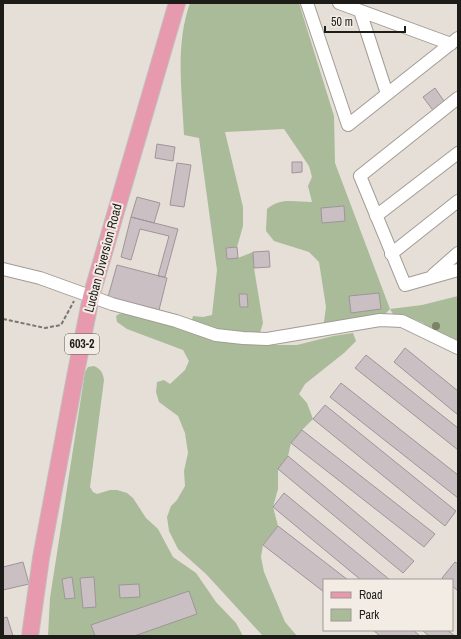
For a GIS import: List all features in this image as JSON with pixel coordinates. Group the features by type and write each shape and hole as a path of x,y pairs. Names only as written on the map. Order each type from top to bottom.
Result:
{"main road":[{"name":"Lucban Diversion Road","path":"30,636 41,558 74,380 86,294 177,3"}],"street":[{"path":"307,3 348,125 455,41"},
{"path":"339,3 455,41"},
{"path":"360,11 387,94"},
{"path":"458,98 360,176 405,285 458,270"},
{"path":"376,216 458,153"},
{"path":"391,254 458,201"},
{"path":"431,277 458,253"},
{"path":"3,269 40,278 138,312 176,321 216,335 267,339 380,320 402,321 458,348"}],"path":[{"path":"3,319 45,328 61,325 86,294"}],"green space":[{"path":"190,3 299,3 334,116 335,163 390,309 384,315 326,326 324,322 326,307 319,262 309,252 274,241 266,231 267,209 272,205 288,201 312,202 308,186 312,177 309,166 284,129 225,132 243,207 243,226 237,247 226,248 227,258 238,258 253,252 254,268 263,323 260,333 246,336 191,323 193,316 203,317 212,315 217,270 199,138 184,135 181,52 182,35"},
{"path":"458,296 458,343 440,335 423,323 411,318 393,314 390,309 422,305"},
{"path":"127,313 151,318 210,338 249,345 297,345 333,336 353,333 356,341 344,353 305,384 299,394 307,403 313,419 291,443 288,456 278,469 278,489 273,507 278,526 263,545 261,557 264,572 285,622 297,636 263,636 206,574 178,549 169,531 167,517 171,506 177,500 185,486 184,471 188,453 185,433 178,416 159,402 156,392 157,382 164,380 170,384 185,370 189,361 183,350 127,329 117,322 116,316"},
{"path":"94,366 101,372 104,380 90,487 93,492 97,494 110,490 117,490 127,493 133,498 146,518 158,529 173,557 196,573 216,602 236,623 243,636 48,636 50,598 85,372 88,367"}],"building":[{"path":"435,88 446,104 435,113 423,97"},
{"path":"157,144 175,147 173,161 155,158"},
{"path":"292,162 302,162 302,172 292,173"},
{"path":"177,163 191,165 184,207 170,205"},
{"path":"137,197 160,203 154,223 131,217"},
{"path":"344,206 345,221 322,223 321,208"},
{"path":"131,217 178,229 165,277 158,276 169,236 140,229 131,260 121,257"},
{"path":"237,247 238,258 227,259 226,248"},
{"path":"269,251 270,267 254,268 253,252"},
{"path":"117,265 167,278 159,310 108,297"},
{"path":"379,293 381,309 351,313 349,296"},
{"path":"239,294 247,294 248,307 240,307"},
{"path":"405,348 458,391 458,415 394,362"},
{"path":"366,355 458,428 458,450 355,368"},
{"path":"341,383 458,475 458,498 330,397"},
{"path":"325,405 456,511 445,526 313,419"},
{"path":"302,430 435,534 424,547 291,443"},
{"path":"288,456 414,561 403,573 278,469"},
{"path":"284,493 389,579 360,579 273,507"},
{"path":"278,526 347,579 323,579 323,591 263,545"},
{"path":"23,562 29,584 3,590 3,567"},
{"path":"455,562 458,564 458,591 453,587 453,579 442,578"},
{"path":"72,577 75,598 65,599 62,579"},
{"path":"94,577 96,607 83,608 80,578"},
{"path":"139,584 140,597 120,598 119,585"},
{"path":"189,591 197,614 134,636 95,636 91,625"},
{"path":"7,617 13,636 3,636 3,618"},
{"path":"374,631 414,631 420,636 380,636"},
{"path":"423,631 448,631 455,636 429,636"}]}
